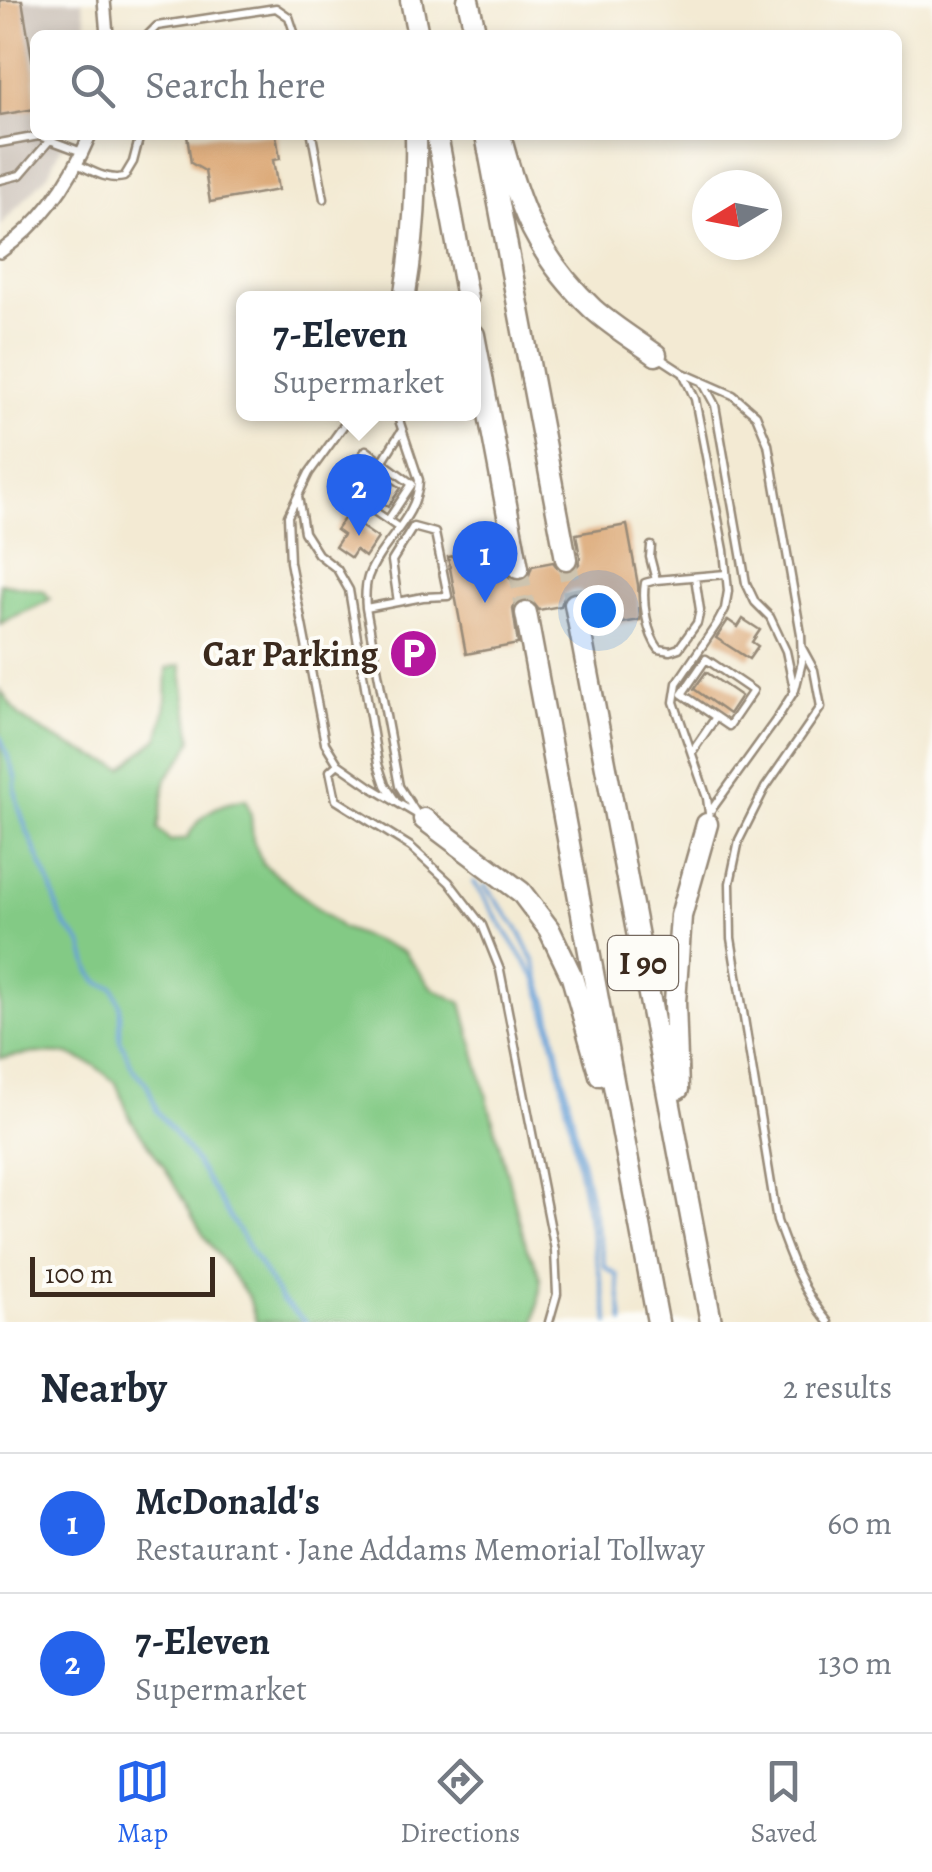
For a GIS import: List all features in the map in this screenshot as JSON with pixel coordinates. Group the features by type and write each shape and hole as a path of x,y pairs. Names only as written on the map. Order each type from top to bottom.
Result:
{"highway":[{"path":"403,0 406,30"},
{"path":"412,0 417,30"},
{"path":"465,0 468,30"},
{"path":"465,0 474,30"},
{"path":"405,291 414,241 416,140"},
{"path":"438,140 466,291"},
{"path":"487,140 566,559"},
{"path":"501,140 515,192 535,238 561,276 596,312 656,356"},
{"path":"481,372 518,568"},
{"name":"I 90","path":"575,604 711,1322"},
{"name":"I 90","path":"526,612 658,1322"},
{"path":"698,1255 678,1088 675,1002 681,916 708,818"},
{"path":"424,819 521,892 549,929 572,977 589,1034 652,1288"}],"street":[{"path":"104,0 107,30"},
{"path":"0,252 38,220 63,188 88,140"}],"lane":[{"path":"153,30 157,26 276,8 289,17 293,30"},
{"path":"0,144 30,138"},
{"path":"0,180 20,175 50,140 107,177 124,177 139,140"},
{"path":"313,140 324,199"},
{"path":"656,356 733,395 756,415 768,444 798,610 802,662 794,690 708,818"},
{"path":"683,373 695,399 724,550 728,591 717,624 676,682 674,692 708,818"},
{"path":"702,381 715,405 746,583 755,602 770,617 786,651 794,690"},
{"path":"347,421 309,473 288,516 290,562 325,743 338,764 424,819"},
{"path":"400,421 419,487 413,507 370,573 365,592 399,786 424,819"},
{"path":"382,462 402,430"},
{"path":"388,520 412,484 366,450 340,487 399,528"},
{"path":"298,495 304,532 318,554 336,568 349,590 378,764 396,802"},
{"path":"366,608 448,596 435,533 413,526 392,560 398,602"},
{"path":"651,546 656,580"},
{"path":"695,577 699,617 676,650 659,649 651,633 644,588 649,581 726,574"},
{"path":"802,648 814,670 821,708 765,788 740,840 730,883 731,938 776,1221 814,1306 828,1322"},
{"path":"697,652 753,691 729,726 682,694 706,659"},
{"path":"692,752 716,717"},
{"path":"338,764 330,770 336,800 411,847 449,882 482,925 500,970 554,1250 557,1294 550,1322"}],"shaded area":[{"path":"0,0 82,0 88,30 30,30 30,140 65,140 49,173 0,226"}],"green space":[{"path":"0,583 44,591 50,599 0,624"},
{"path":"181,665 192,740 166,778 158,829 170,841 187,838 211,811 246,799 253,840 263,864 342,928 404,952 432,988 462,1003 527,1249 540,1276 535,1322 256,1322 249,1298 202,1233 131,1120 116,1083 94,1065 68,1054 0,1058 0,690 17,713 41,731 123,768 159,737 166,706 167,668"}],"building":[{"path":"0,0 22,0 30,47 30,110 0,115"},
{"path":"188,140 277,140 280,159 273,160 278,190 210,202 205,171 191,163"},
{"path":"365,463 401,488 388,507 352,481"},
{"path":"346,516 378,538 365,557 356,550 351,558 335,547 343,535 336,530"},
{"path":"627,525 640,620 594,628 589,601 579,591 565,594 561,606 539,610 531,600 523,600 513,609 518,644 466,654 448,557 500,548 507,576 520,582 528,578 532,566 553,562 561,572 574,570 580,557 576,534"},
{"path":"743,619 760,630 752,642 758,646 749,659 716,638 728,620 738,627"},
{"path":"706,672 741,696 729,714 694,689"}],"waterway":[{"path":"0,736 16,779 22,816 62,919 81,943 95,978 113,987 120,1005 120,1040 133,1069 147,1084 157,1111 191,1155 282,1301 306,1322"},
{"path":"474,882 537,980 556,1053 609,1322"},
{"path":"485,886 517,927 534,961 548,1005 605,1267 617,1275 623,1322"}],"tunnel":[{"path":"566,559 575,604"},
{"path":"518,568 526,613"}],"place":[{"name":"7-Eleven","path":"359,536"},
{"name":"McDonald's","path":"485,603"},
{"name":"Car Parking","path":"413,654"}]}
